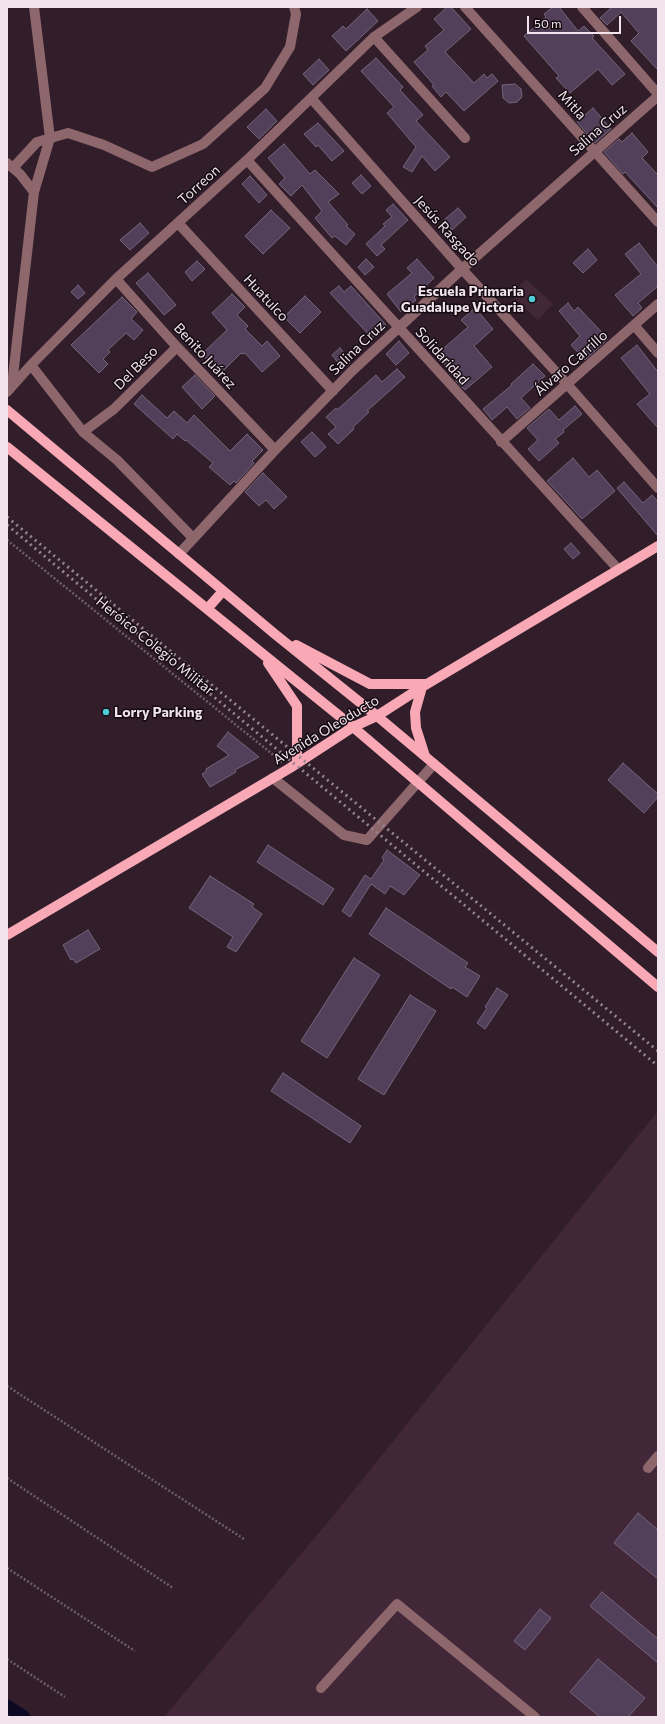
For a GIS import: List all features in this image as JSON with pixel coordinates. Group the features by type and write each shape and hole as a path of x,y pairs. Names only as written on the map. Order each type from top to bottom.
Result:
{"main road":[{"path":"7,410 178,554 377,716 658,952"},
{"path":"7,447 353,727 658,987"},
{"name":"Avenida Oleoducto","path":"7,935 294,766 353,727 377,716 424,685 658,546"},
{"path":"207,609 223,591"},
{"path":"276,635 370,684 424,685 415,712 416,728 425,756"},
{"path":"261,653 297,706 294,766"}],"street":[{"path":"9,388 34,192 50,138 34,7"},
{"path":"34,192 20,174 10,165 37,142 50,138 68,133 104,145 152,167 203,144 265,88 290,47 296,14 294,7"},
{"name":"Torreon","path":"9,388 116,279 246,160 374,37 417,7"},
{"name":"Mitla","path":"465,7 658,222"},
{"path":"582,7 658,95"},
{"path":"374,37 465,138"},
{"name":"Salina Cruz","path":"178,554 275,450 353,370 462,269 658,95"},
{"name":"Jesús Rasgado","path":"311,98 658,488"},
{"name":"Solidaridad","path":"246,160 618,569"},
{"name":"Huatulco","path":"178,223 333,391"},
{"name":"Benito Juárez","path":"116,279 177,347 275,450"},
{"name":"Álvaro Carrillo","path":"501,442 658,304"},
{"path":"634,326 658,353"},
{"name":"Del Beso","path":"83,432 114,409 177,347"},
{"path":"31,365 83,432 117,460 193,538"},
{"path":"273,778 344,835 367,840 434,764"},
{"path":"648,1468 658,1456"},
{"path":"321,1688 397,1604 535,1717"}],"path":[{"name":"Heróico Colegio Militar","path":"7,540 294,766"},
{"path":"7,1386 244,1539"},
{"path":"7,1478 173,1588"},
{"path":"7,1568 135,1651"},
{"path":"7,1659 65,1697"}],"shaded area":[{"name":"Escuela Primaria Guadalupe Victoria","path":"526,279 553,304 538,320 511,295"},
{"path":"658,1111 658,1717 164,1717 333,1516"}],"building":[{"path":"447,7 451,7 471,29 445,52 474,83 484,74 487,78 492,74 498,81 464,111 446,92 441,97 432,86 434,85 414,62 428,50 425,46 444,30 434,19"},
{"path":"553,7 559,7 578,31 584,26 594,36 592,38 625,74 612,85 598,69 570,93 556,78 559,76 524,36 546,17 544,14"},
{"path":"612,7 658,7 658,70 631,41 639,33 621,12 607,25 600,18"},
{"path":"367,9 378,21 346,51 332,36 343,26 346,29"},
{"path":"376,58 403,87 400,90 423,115 416,121 450,157 435,171 422,156 412,172 403,167 416,147 387,113 394,107 361,71"},
{"path":"319,59 329,70 313,85 303,74"},
{"path":"515,84 521,89 522,97 517,102 509,103 503,98 502,85"},
{"path":"593,108 611,129 595,143 577,122"},
{"path":"266,109 277,121 259,139 247,127"},
{"path":"318,123 344,151 332,161 318,145 316,147 304,134"},
{"path":"632,133 648,152 642,158 658,175 658,208 625,172 623,174 604,152 619,139 622,142"},
{"path":"284,144 310,174 315,170 339,194 328,202 348,225 346,226 355,234 346,245 335,236 332,238 315,218 322,211 302,185 291,196 279,184 285,178 268,158"},
{"path":"361,175 371,186 362,194 352,183"},
{"path":"250,176 267,195 259,203 242,184"},
{"path":"393,204 408,220 381,245 385,249 377,256 366,244 385,226 383,224 392,217 386,210"},
{"path":"458,208 466,217 452,230 444,220"},
{"path":"271,210 290,228 263,254 245,236"},
{"path":"140,223 149,233 130,250 120,240"},
{"path":"639,243 658,267 658,286 638,303 642,308 633,316 615,295 641,274 625,254"},
{"path":"588,249 597,260 583,273 573,263"},
{"path":"366,259 374,267 365,275 358,267"},
{"path":"417,259 434,278 414,297 416,300 401,312 387,294 412,273 407,268"},
{"path":"197,261 205,269 192,281 185,272"},
{"path":"148,273 176,305 164,315 136,283"},
{"path":"78,285 85,293 78,299 71,292"},
{"path":"339,286 344,292 351,286 386,325 372,338 330,293"},
{"path":"232,294 245,307 237,315 248,326 245,329 262,346 267,341 280,356 262,372 245,353 241,353 220,374 202,354 227,330 212,313"},
{"path":"305,296 321,312 300,333 284,317"},
{"path":"122,297 137,312 131,319 143,330 134,340 126,333 108,350 110,352 103,359 108,364 99,373 71,345"},
{"path":"568,303 574,311 578,307 608,339 585,360 571,345 580,336 559,311"},
{"path":"475,308 493,329 474,346 492,367 465,390 455,380 457,378 436,355 468,327 461,320"},
{"path":"399,341 409,353 396,365 386,354"},
{"path":"637,345 658,372 658,428 637,404 650,394 621,358"},
{"path":"340,348 351,362 343,369 332,355"},
{"path":"533,364 545,376 521,398 530,408 517,419 507,407 492,420 483,409 512,385 511,384"},
{"path":"397,369 405,377 367,411 369,412 338,444 328,434 336,427 326,417 336,408 337,410 376,375 382,382"},
{"path":"195,375 215,396 202,409 182,387"},
{"path":"142,395 167,418 174,411 187,423 194,415 230,451 247,434 263,450 252,461 254,463 236,483 234,481 230,485 209,467 213,463 186,440 185,441 177,434 173,439 134,404"},
{"path":"575,406 582,414 563,430 564,432 555,439 559,443 539,461 528,449 538,440 527,428 549,409 559,420"},
{"path":"312,432 326,447 315,457 301,442"},
{"path":"573,458 589,477 597,470 615,491 582,519 547,481"},
{"path":"263,473 287,497 274,509 266,500 259,506 245,492"},
{"path":"624,482 643,503 652,495 658,502 658,536 617,488"},
{"path":"571,543 580,553 573,559 564,549"},
{"path":"228,732 259,757 235,770 236,772 210,787 202,774 206,772 206,769 229,755 217,746"},
{"path":"623,763 658,794 658,797 644,813 608,780"},
{"path":"268,845 334,889 323,905 257,862"},
{"path":"387,850 420,875 404,895 390,886 385,894 371,884 350,917 342,911 365,875 371,879 384,860 382,858"},
{"path":"210,876 254,904 252,907 262,914 236,952 227,947 233,937 189,908"},
{"path":"386,908 468,963 465,967 480,976 467,997 452,987 451,989 369,934"},
{"path":"88,930 100,949 76,963 73,959 71,960 63,945"},
{"path":"354,958 380,975 327,1058 301,1041"},
{"path":"497,988 508,995 485,1029 477,1023 487,1008 485,1007"},
{"path":"410,995 436,1011 384,1095 358,1079"},
{"path":"283,1073 361,1126 350,1143 271,1091"},
{"path":"638,1513 658,1530 658,1579 614,1543"},
{"path":"602,1592 658,1639 658,1663 590,1606"},
{"path":"540,1609 551,1618 525,1650 514,1641"},
{"path":"598,1659 645,1698 628,1717 600,1717 570,1692"}],"waterway":[{"path":"7,1706 24,1717"}],"railway":[{"path":"7,517 658,1051"},
{"path":"7,525 658,1066"}],"place":[{"name":"Escuela Primaria Guadalupe Victoria","path":"532,299"},
{"name":"Lorry Parking","path":"106,712"}]}
